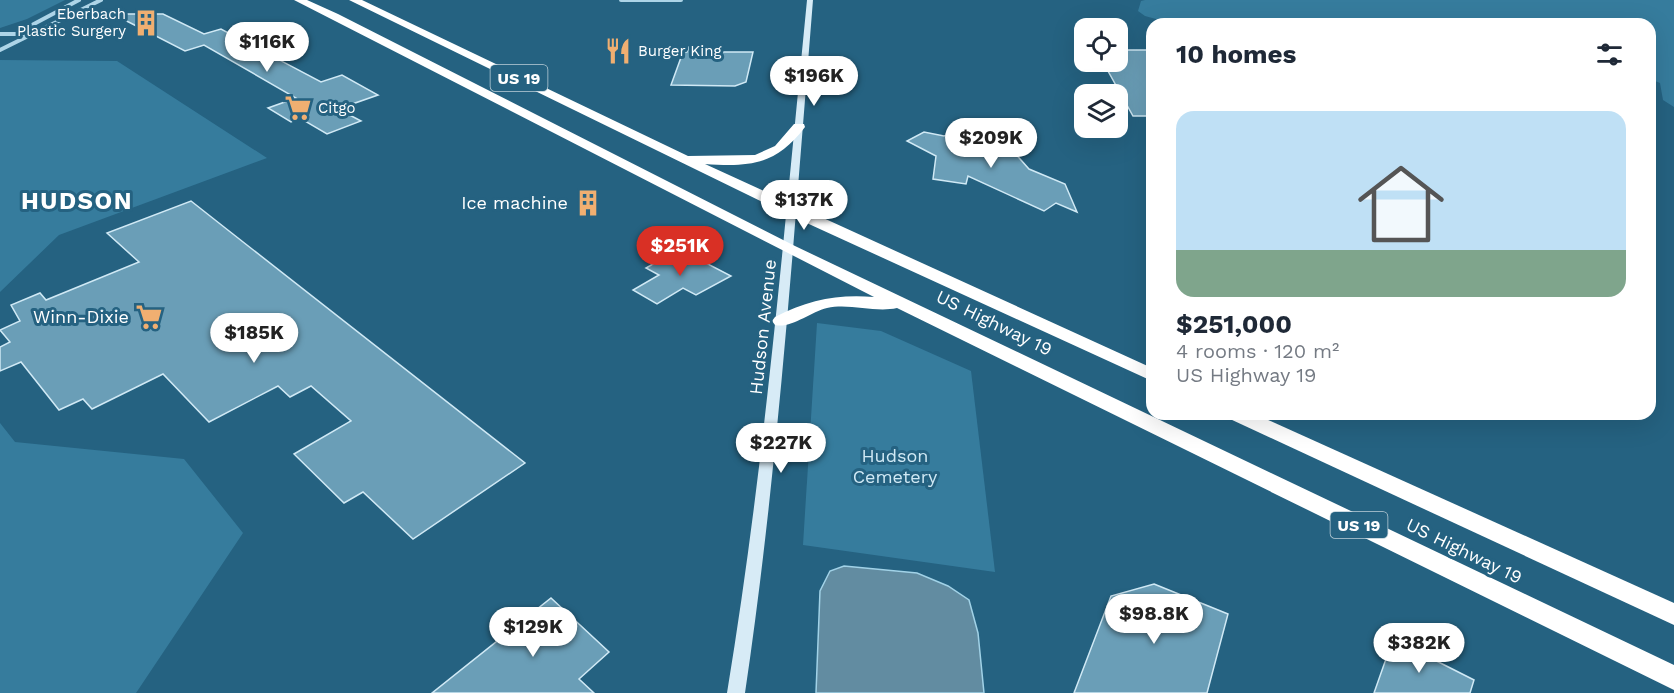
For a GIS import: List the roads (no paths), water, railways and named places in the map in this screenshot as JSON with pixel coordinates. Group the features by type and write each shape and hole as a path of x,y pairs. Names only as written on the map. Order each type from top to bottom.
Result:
{"highway":[{"name":"US Highway 19","path":"299,0 334,15 789,249 1674,678"},
{"name":"US Highway 19","path":"354,0 792,211 1146,372"},
{"path":"683,158 724,161 761,158 776,151 799,127"},
{"path":"782,321 810,306 830,301 905,305"},
{"name":"US Highway 19","path":"1250,420 1674,614"}],"street":[{"path":"29,34 32,25 79,0"},
{"path":"0,50 29,34 55,25 101,0"},
{"path":"621,0 681,0"},
{"name":"Hudson Avenue","path":"736,693 753,584 782,321 810,0"},
{"path":"0,34 29,34"}],"place":[{"name":"Eberbach Plastic Surgery","path":"146,23"},
{"name":"Burger King","path":"618,51"},
{"name":"Citgo","path":"298,108"},
{"name":"Ice machine","path":"588,203"},
{"name":"Winn-Dixie","path":"149,317"}],"district":[{"name":"HUDSON","path":"77,201"}],"park label":[{"name":"Hudson Cemetery","path":"895,466"}]}
